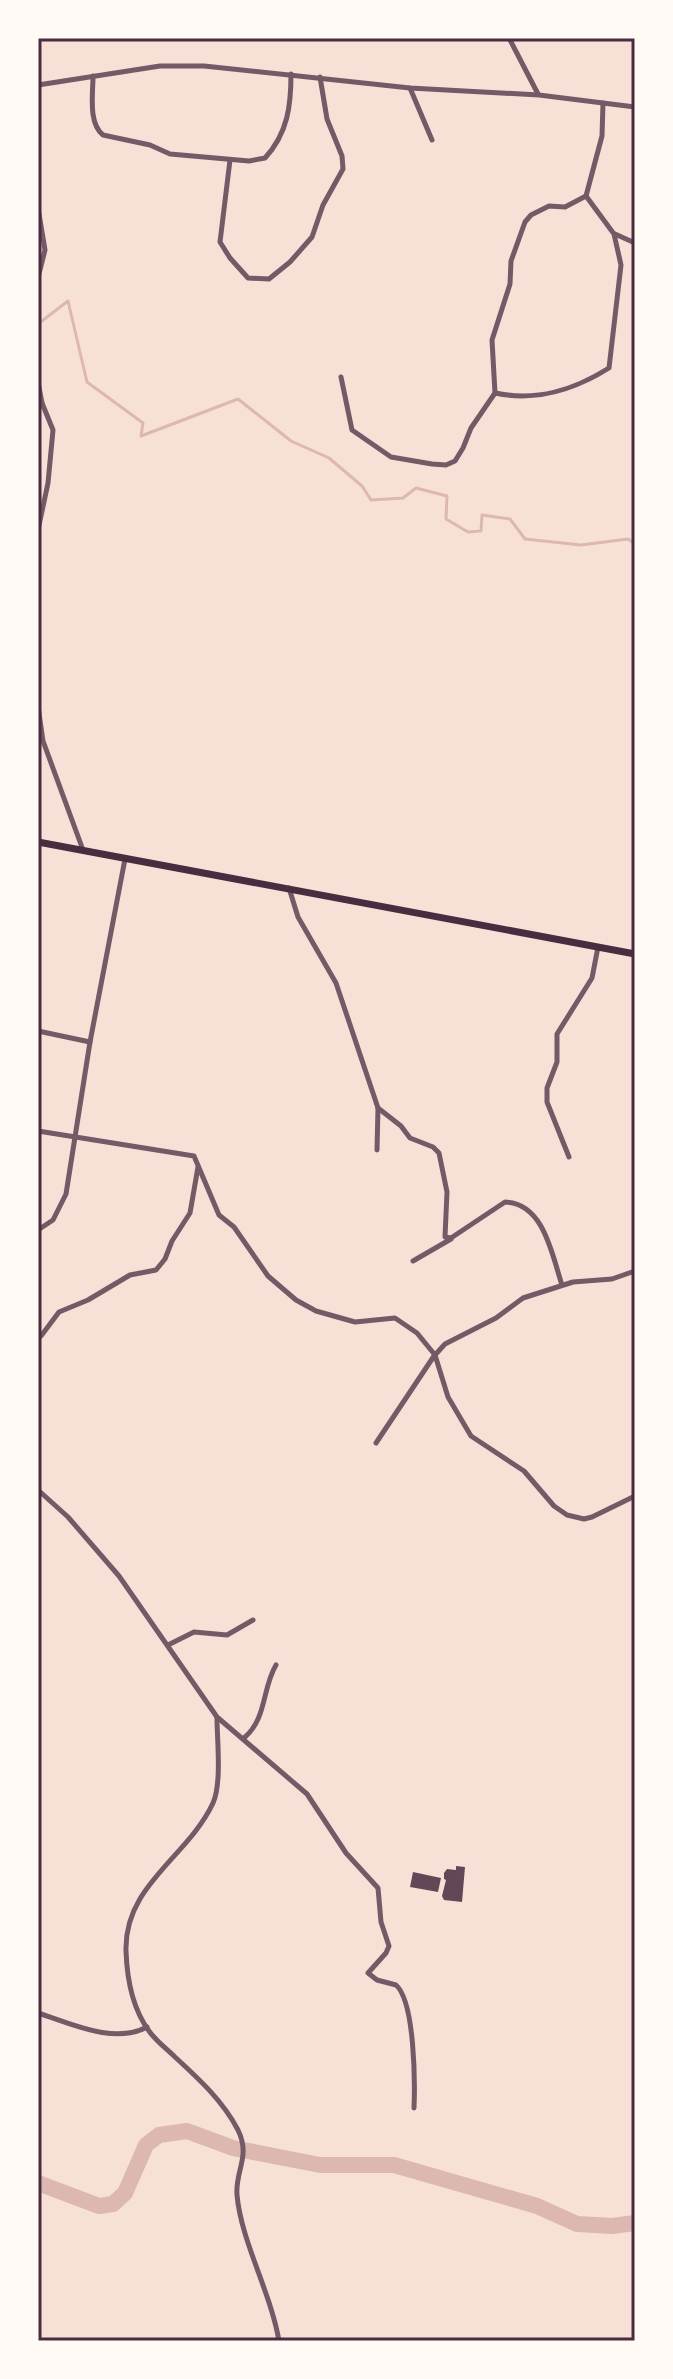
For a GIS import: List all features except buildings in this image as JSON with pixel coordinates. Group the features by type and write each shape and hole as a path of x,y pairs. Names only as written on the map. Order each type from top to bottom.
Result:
{"main road":[{"path":"38,842 635,954"}],"street":[{"path":"509,38 539,95"},
{"path":"38,85 173,65 247,68 410,88 539,95 635,107"},
{"path":"93,76 94,122 103,135 150,145 170,154 258,161 265,158 280,136 290,109 291,74"},
{"path":"230,160 220,242 248,278 269,279 290,262 312,237 323,205 343,169 342,156 327,119 320,77"},
{"path":"410,88 432,140"},
{"path":"341,377 352,430 387,455 446,465 455,461 471,428 495,393 492,340 510,284 511,261 525,222 531,215 549,206 565,207 586,196 602,136 603,103"},
{"path":"495,393 531,398 546,395 592,380 609,368 621,265 614,234 586,196"},
{"path":"38,208 45,250 38,278"},
{"path":"614,234 635,243"},
{"path":"38,382 40,406 53,430 48,483 38,530"},
{"path":"38,706 43,741 84,851"},
{"path":"38,1230 53,1220 66,1194 90,1042 125,859"},
{"path":"289,887 298,917 336,983 378,1108 377,1150"},
{"path":"569,1157 547,1102 547,1088 557,1062 557,1034 594,973 598,947"},
{"path":"38,1031 90,1042"},
{"path":"378,1108 401,1126 410,1138 433,1147 439,1153 447,1192 444,1234 451,1238"},
{"path":"38,1131 194,1156 219,1215 234,1227 258,1265 296,1300 316,1311 355,1322 395,1318 417,1333 435,1355 448,1397 471,1436 524,1471 554,1506 567,1515 584,1519 635,1496"},
{"path":"41,1336 59,1312 88,1300 130,1275 156,1270 190,1213 198,1166"},
{"path":"413,1261 505,1202 512,1202 539,1219 562,1285"},
{"path":"376,1443 445,1344 496,1318 523,1298 562,1285 612,1279 635,1271"},
{"path":"38,1490 68,1517 119,1576 217,1717 307,1794 341,1847 378,1888 381,1922 389,1946 368,1973 377,1980 396,1985 404,1996 413,2044 414,2108"},
{"path":"168,1645 194,1632 227,1635 253,1620"},
{"path":"244,1738 257,1723 276,1665"},
{"path":"217,1717 217,1780 213,1803 185,1842 148,1884 135,1907 127,1933 128,1983 147,2027 226,2109 239,2133 245,2150 238,2184 239,2204 279,2341"},
{"path":"38,2013 117,2035 147,2027"}],"waterway":[{"path":"38,324 68,301 87,382 143,423 141,436 238,399 291,441 329,458 362,486 371,500 403,498 416,488 447,496 446,519 468,532 481,531 482,515 510,519 525,539 581,545 628,539 635,544"},
{"path":"38,2183 99,2206 113,2204 125,2193 146,2145 159,2135 187,2131 233,2148 320,2165 394,2165 537,2206 577,2224 612,2226 635,2223"}]}
